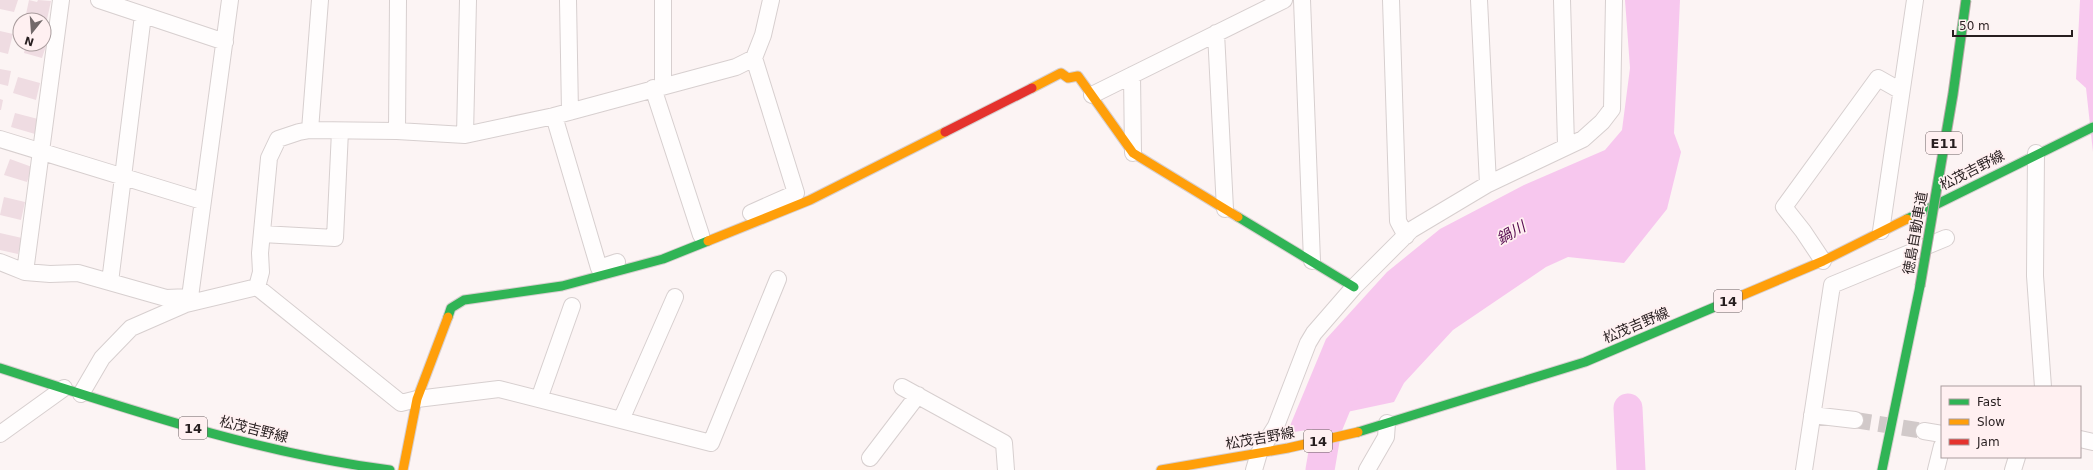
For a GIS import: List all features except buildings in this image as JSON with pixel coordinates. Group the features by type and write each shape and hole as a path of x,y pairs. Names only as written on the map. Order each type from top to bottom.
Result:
{"main road":[{"name":"徳島自動車道","path":"1882,470 1920,286 1953,94 1966,0"},
{"path":"403,470 417,399 451,308 464,300 562,286 663,259 810,200 1061,73 1068,78 1078,76 1133,153 1354,287"},
{"name":"松茂吉野線","path":"1161,470 1288,448 1348,435 1585,362 1823,261 2036,153 2092,127"},
{"name":"松茂吉野線","path":"0,368 152,417 339,467 390,470"}],"street":[{"path":"25,272 61,0"},
{"path":"98,0 141,9 226,42"},
{"path":"188,301 226,42 230,0"},
{"path":"310,130 320,0"},
{"path":"397,131 398,0"},
{"path":"465,134 468,0"},
{"path":"568,0 570,112"},
{"path":"664,0 658,87 701,236"},
{"path":"554,116 599,268 701,236 796,192 754,58 763,35 772,0"},
{"path":"1092,95 1284,0"},
{"path":"1302,0 1312,262"},
{"path":"1391,0 1398,221 1406,236"},
{"path":"1479,0 1488,184"},
{"path":"1562,0 1566,145"},
{"path":"1254,470 1260,453 1276,426 1308,343 1314,332 1354,287 1412,230 1488,184 1566,145 1583,139 1602,122 1612,109 1614,0"},
{"path":"1881,231 1915,0"},
{"path":"110,282 141,9"},
{"path":"1216,34 1225,209"},
{"path":"256,287 262,272 260,253 269,158 278,140 299,132 310,130 397,131 465,134 570,112 736,67 754,58"},
{"path":"1132,75 1133,153"},
{"path":"1823,261 1803,231 1784,207 1878,78 1901,92"},
{"path":"262,234 335,238 340,131"},
{"path":"0,139 202,201"},
{"path":"2036,153 2036,276 2043,386"},
{"path":"1804,470 1832,285 1946,238"},
{"path":"0,262 25,272 50,274 68,272 78,273 166,298 188,301"},
{"path":"256,287 401,403 417,399 499,389 712,443 778,279"},
{"path":"81,394 102,358 131,328 188,301 256,287"},
{"path":"621,420 675,297"},
{"path":"539,399 572,306"},
{"path":"902,387 1004,443 1006,470"},
{"path":"0,434 64,388"},
{"path":"870,458 918,396"},
{"path":"1812,415 1855,420"},
{"path":"1367,470 1386,437 1386,423"},
{"path":"1924,431 1941,434"},
{"path":"2081,440 2093,442"},
{"path":"1936,470 1941,450"},
{"path":"2013,470 2017,458"}],"water":[{"path":"1625,0 1680,0 1674,133 1681,152 1667,209 1624,263 1568,257 1546,267 1453,330 1404,383 1394,402 1347,412 1341,425 1287,433 1326,339 1387,272 1440,229 1524,185 1605,150 1622,130 1630,68"},
{"path":"2080,0 2093,0 2093,152 2086,88 2076,79"}],"waterway":[{"name":"鍋川","path":"1320,470 1327,429 1343,390"},
{"path":"1628,408 1631,470"}],"tunnel":[{"path":"1855,420 1924,431"}],"traffic: fast":[{"path":"1920,286 1953,94 1966,0"},
{"path":"1907,219 2093,127"},
{"path":"1238,217 1354,287"},
{"path":"448,317 451,308 464,300 562,286 663,259 708,241"},
{"path":"1882,470 1920,286"},
{"path":"1358,432 1585,362 1724,303"},
{"path":"0,368 144,414 241,441 291,453 390,470"}],"traffic: slow":[{"path":"1032,88 1061,73 1068,78 1078,76 1133,153 1238,217"},
{"path":"708,241 810,200 945,132"},
{"path":"1724,303 1823,261 1907,219"},
{"path":"403,470 417,399 448,317"},
{"path":"1161,470 1288,448 1358,432"}],"traffic: jam":[{"path":"945,132 1032,88"}]}
